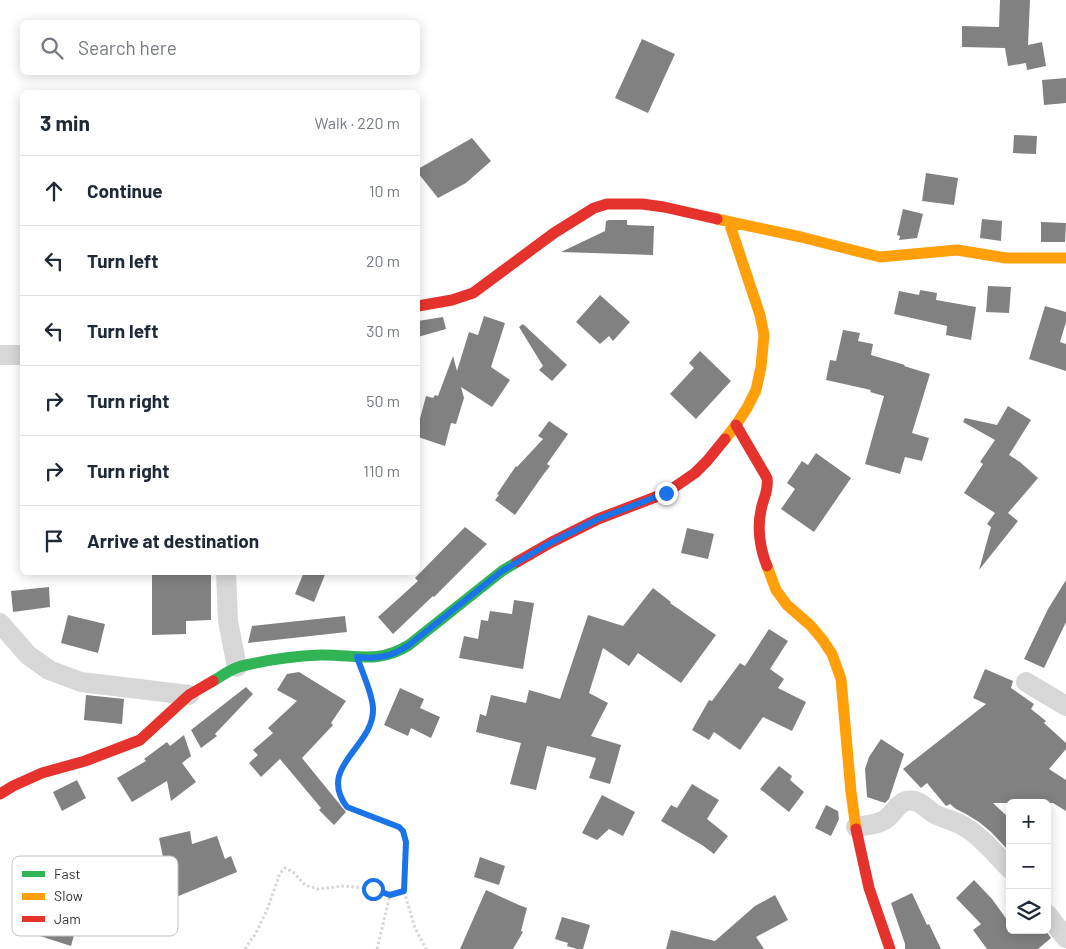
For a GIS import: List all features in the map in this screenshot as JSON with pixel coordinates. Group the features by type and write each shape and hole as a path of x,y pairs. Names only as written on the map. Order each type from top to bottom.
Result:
{"street":[{"path":"420,306 452,300 473,293 554,233 594,208 607,204 642,204 664,207 801,237 880,257 957,250 1006,258 1066,258"},
{"path":"0,794 12,786 42,773 85,761 140,740 189,695 236,667 293,657 321,655 372,658 398,652 502,571 550,543 598,519 666,493 695,473 736,425 747,408 756,390 761,367 764,335 760,315 729,222"},
{"path":"0,355 20,355"},
{"path":"736,425 767,478 768,486 759,523 760,536 764,559 776,590 787,605 810,625 822,639 832,654 841,679 856,827 869,888 890,949"},
{"path":"226,575 228,621 236,667"},
{"path":"0,623 28,655 49,670 81,682 189,695"},
{"path":"1026,682 1066,706"},
{"path":"856,827 886,820 898,806 906,801 915,800 933,813 965,827 977,836 1006,866"},
{"path":"1051,919 1066,938"}],"path":[{"path":"357,657 373,709 370,724 360,744 347,759 339,773 338,792 341,800 347,807 399,827 403,831 406,842 404,891 415,928 426,949"},
{"path":"245,949 256,933 267,910 280,873 285,868 293,872 305,885 318,889 344,886 373,889 390,895 404,891"},
{"path":"377,949 390,895"}],"building":[{"path":"1000,0 1030,0 1028,45 1042,42 1046,66 1027,70 1026,63 1008,66 1005,48 962,47 962,26 999,27"},
{"path":"642,39 675,54 648,113 615,98"},
{"path":"1066,78 1066,103 1044,105 1042,80"},
{"path":"1014,135 1037,136 1036,154 1013,153"},
{"path":"472,138 491,161 466,183 438,198 420,176 420,168"},
{"path":"926,173 958,178 954,205 922,201"},
{"path":"903,209 923,214 917,238 899,240 900,236 897,235"},
{"path":"982,219 1002,221 1001,241 980,238"},
{"path":"627,220 627,225 654,226 653,255 561,252 605,231 606,221"},
{"path":"1041,222 1066,223 1065,242 1041,242"},
{"path":"988,286 1011,287 1009,313 986,312"},
{"path":"920,290 937,293 936,300 976,307 971,340 946,335 947,326 894,314 899,291 919,295"},
{"path":"600,295 630,322 613,341 609,336 600,344 576,322"},
{"path":"1045,306 1066,312 1066,322 1060,342 1066,344 1066,371 1029,359"},
{"path":"484,316 505,323 491,367 510,380 492,407 461,387 464,398 456,424 451,423 445,446 420,438 420,418 426,396 433,398 435,395 438,396 453,356 457,371 469,332 478,335"},
{"path":"443,317 446,329 420,336 420,321"},
{"path":"523,324 567,365 552,381 539,370 543,366 519,327"},
{"path":"843,330 860,333 858,341 873,344 871,355 930,374 912,433 929,438 922,461 905,457 900,474 865,464 884,396 870,392 871,390 826,380 830,360 836,361"},
{"path":"700,351 731,381 696,419 670,394 694,368 689,363"},
{"path":"1008,406 1031,420 1009,455 1038,478 1008,513 1018,521 979,570 991,527 987,524 995,513 964,493 983,464 980,462 995,440 963,422 965,418 997,425"},
{"path":"549,421 568,434 547,464 550,466 515,515 495,500 499,495 497,494 516,466 543,439 538,436"},
{"path":"816,453 851,478 814,532 781,509 795,489 787,483 802,461 808,465"},
{"path":"465,527 487,544 434,597 393,634 378,617 418,581 415,578"},
{"path":"687,528 714,534 708,559 681,553"},
{"path":"152,575 211,575 211,620 186,621 186,634 152,635"},
{"path":"303,575 325,575 314,602 295,594"},
{"path":"1066,580 1066,622 1044,668 1024,659 1048,609"},
{"path":"49,587 50,607 13,612 11,591"},
{"path":"653,588 670,603 716,635 681,683 638,653 629,666 603,648 589,693 608,703 591,736 621,745 610,784 589,778 596,758 547,746 536,790 510,784 521,743 476,732 480,714 486,716 491,695 526,703 529,690 560,699 588,615 623,626"},
{"path":"514,600 534,603 523,669 459,658 464,636 478,639 481,620 488,621 490,611 512,614"},
{"path":"68,615 105,624 98,653 61,643"},
{"path":"345,616 347,632 248,643 252,626"},
{"path":"769,629 788,641 770,669 784,679 778,688 806,702 792,731 763,717 740,750 714,732 709,740 692,730 709,700 712,701 740,663 745,666"},
{"path":"985,669 1013,681 1011,688 1034,704 1031,709 1046,721 1044,723 1066,743 1066,749 1049,769 1066,780 1066,811 1051,803 1051,799 1006,799 1006,803 993,803 1006,815 1006,848 979,822 950,804 946,806 927,783 921,788 903,769 986,704 973,698"},
{"path":"299,672 346,701 331,723 333,725 302,758 346,812 334,825 319,810 321,808 280,759 261,777 249,763 258,755 253,750 273,733 268,728 297,701 277,690 287,674"},
{"path":"246,687 253,694 215,734 217,736 201,748 191,730"},
{"path":"400,688 424,699 420,708 440,717 431,738 411,728 408,736 384,725"},
{"path":"86,695 124,699 122,724 84,720"},
{"path":"184,735 191,756 182,763 196,782 171,801 167,781 132,802 117,778 146,761 144,759 167,742 170,746"},
{"path":"881,739 904,754 889,799 885,803 867,797 865,769 869,757"},
{"path":"779,766 792,776 790,780 804,792 789,812 760,789"},
{"path":"77,780 86,798 62,811 53,792"},
{"path":"692,784 719,800 707,819 728,836 714,854 661,821 671,805 677,808"},
{"path":"602,795 635,812 623,836 609,829 597,840 582,833"},
{"path":"826,805 838,811 839,819 831,836 815,828"},
{"path":"190,831 192,844 217,836 225,859 231,856 237,872 178,896 178,856 163,856 159,838"},
{"path":"480,857 505,866 499,885 474,877"},
{"path":"974,880 992,899 1006,918 1006,934 1048,934 1051,938 1038,949 987,949 973,930 981,924 956,898"},
{"path":"486,890 527,908 521,931 523,932 513,949 460,949"},
{"path":"912,893 941,949 905,949 891,903"},
{"path":"775,895 788,920 756,937 764,949 666,949 671,930 715,941 755,906"},
{"path":"562,917 590,925 583,949 567,946 568,943 555,939"},
{"path":"40,936 74,936 71,946"}],"traffic: fast":[{"path":"213,681 238,667 276,659 320,655 376,657 397,651 409,645 502,571 517,562"}],"traffic: slow":[{"path":"717,219 801,237 880,257 957,250 1006,258 1066,258"},
{"path":"725,439 747,408 756,390 761,367 764,335 760,315 729,222"},
{"path":"767,566 776,590 787,605 810,625 832,654 841,679 856,829"}],"traffic: jam":[{"path":"420,306 452,300 473,293 554,233 594,208 607,204 642,204 717,219"},
{"path":"736,425 767,478 767,487 759,524 761,546 767,566"},
{"path":"517,562 598,519 666,493 695,473 725,439"},
{"path":"0,794 42,773 85,761 140,740 189,695 213,681"},
{"path":"856,829 869,888 890,949"}],"route":[{"path":"373,889 390,895 404,891 406,842 403,831 399,827 347,807 341,800 338,792 339,773 347,759 360,744 370,724 373,709 357,657 372,658 398,652 502,571 550,543 598,519 666,493"}]}
